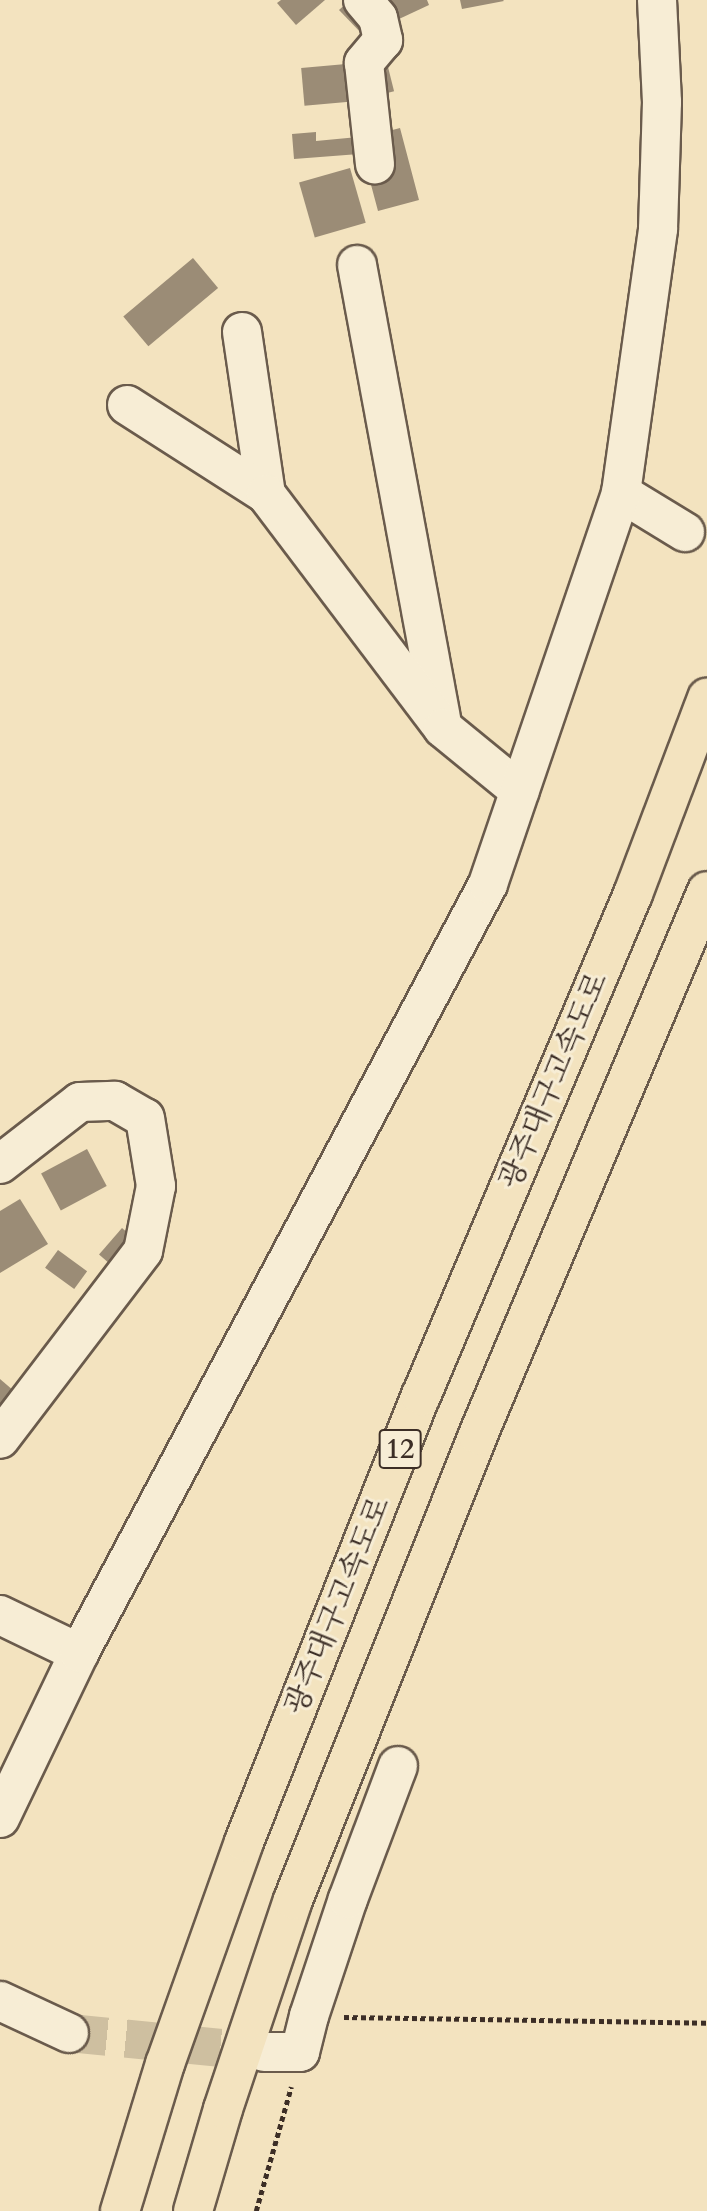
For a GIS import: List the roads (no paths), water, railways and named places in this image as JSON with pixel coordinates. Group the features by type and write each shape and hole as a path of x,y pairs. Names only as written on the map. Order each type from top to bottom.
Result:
{"highway":[{"name":"광주대구고속도로","path":"120,2211 164,2064 244,1842 421,1396 633,894 707,698"},
{"name":"12","path":"193,2211 223,2109 293,1900 478,1435 707,891"}],"street":[{"path":"363,0 378,18 383,40 364,63 374,164"},
{"path":"0,1818 79,1653 488,884 621,493 658,229 662,102 657,0"},
{"path":"357,265 443,728"},
{"path":"242,332 266,494"},
{"path":"127,405 266,494 443,728 520,791"},
{"path":"621,493 685,532"},
{"path":"0,1164 80,1102 115,1101 145,1118 156,1186 143,1251 0,1438"},
{"path":"0,1615 79,1653"},
{"path":"291,2040 398,1766"},
{"path":"0,2001 69,2033"}],"tunnel":[{"path":"69,2033 264,2052"}]}
